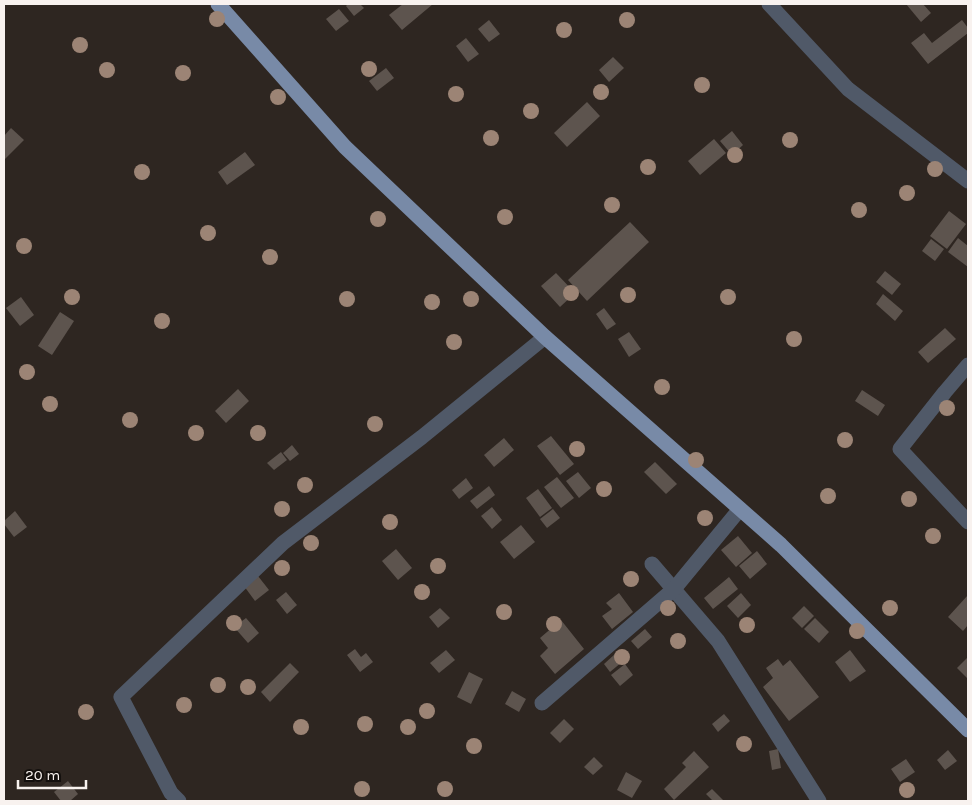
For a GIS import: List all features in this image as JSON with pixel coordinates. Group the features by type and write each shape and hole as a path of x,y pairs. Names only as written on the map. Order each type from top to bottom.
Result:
{"main road":[{"path":"218,4 345,147 545,338 781,545 968,730"}],"street":[{"path":"769,4 848,89 968,182"},
{"path":"179,801 171,793 121,697 283,543 402,454 545,338"},
{"path":"968,365 900,449 968,522"},
{"path":"542,704 674,589 740,509"},
{"path":"652,564 718,641 819,801"}],"building":[{"path":"348,4 360,4 364,8 354,16 346,6"},
{"path":"403,4 433,4 402,30 389,15"},
{"path":"906,4 923,4 931,13 921,22"},
{"path":"339,9 349,21 336,31 326,19"},
{"path":"489,20 500,34 489,42 478,29"},
{"path":"962,20 968,28 968,33 928,64 911,43 924,33 932,43"},
{"path":"466,38 479,54 468,62 456,46"},
{"path":"613,57 624,68 609,82 599,70"},
{"path":"386,68 394,78 377,91 369,81"},
{"path":"587,102 600,116 567,147 554,133"},
{"path":"11,128 24,140 4,160 4,136"},
{"path":"732,131 743,145 732,155 720,141"},
{"path":"714,139 726,153 700,175 688,161"},
{"path":"245,152 255,165 227,185 218,172"},
{"path":"949,211 966,224 947,249 930,236"},
{"path":"630,222 649,242 587,301 568,280"},
{"path":"958,238 968,246 968,267 948,252"},
{"path":"931,239 944,249 935,261 922,251"},
{"path":"885,271 901,284 892,295 876,282"},
{"path":"556,273 575,293 560,307 541,286"},
{"path":"883,294 903,311 895,321 876,304"},
{"path":"21,297 34,315 20,326 6,308"},
{"path":"604,308 616,324 607,330 596,314"},
{"path":"60,312 74,321 52,355 38,346"},
{"path":"945,328 956,339 928,363 918,352"},
{"path":"629,332 641,349 629,357 618,339"},
{"path":"238,389 249,401 226,423 215,411"},
{"path":"862,390 885,405 878,416 855,401"},
{"path":"551,436 574,464 560,475 537,446"},
{"path":"504,438 514,450 494,467 484,455"},
{"path":"292,445 299,454 290,461 283,453"},
{"path":"281,452 287,460 274,470 267,463"},
{"path":"655,462 677,484 666,494 644,472"},
{"path":"578,472 591,488 579,498 566,481"},
{"path":"557,477 574,498 561,508 544,487"},
{"path":"466,478 473,488 459,499 452,490"},
{"path":"489,486 495,495 477,509 470,501"},
{"path":"538,489 552,508 540,517 526,498"},
{"path":"492,507 502,520 492,529 481,516"},
{"path":"553,509 560,518 547,528 540,519"},
{"path":"15,511 27,527 14,537 4,524 4,521"},
{"path":"521,525 535,542 514,559 500,542"},
{"path":"738,536 752,553 736,567 721,550"},
{"path":"396,549 412,568 398,580 382,561"},
{"path":"757,551 767,564 750,579 739,566"},
{"path":"258,576 269,590 255,601 244,586"},
{"path":"729,577 738,589 713,609 704,598"},
{"path":"286,592 297,605 287,614 276,600"},
{"path":"619,593 633,612 612,629 602,616 612,609 606,603"},
{"path":"741,593 751,605 738,618 727,606"},
{"path":"968,595 968,625 963,631 948,617"},
{"path":"804,606 814,616 802,628 792,618"},
{"path":"440,608 450,618 438,628 429,617"},
{"path":"246,618 259,633 248,643 234,627"},
{"path":"815,618 829,632 819,643 804,629"},
{"path":"561,620 584,649 555,674 540,656 548,648 540,638"},
{"path":"645,629 652,637 638,649 631,641"},
{"path":"355,649 361,657 366,653 373,662 360,672 347,655"},
{"path":"446,650 455,660 439,673 430,663"},
{"path":"850,650 866,671 850,682 835,662"},
{"path":"615,654 622,662 610,672 604,664"},
{"path":"968,657 968,679 957,668"},
{"path":"778,659 783,666 790,660 819,697 789,721 763,687 773,678 766,668"},
{"path":"290,663 299,672 270,702 261,692"},
{"path":"625,664 633,675 620,686 611,675"},
{"path":"469,672 483,679 471,704 457,697"},
{"path":"512,691 526,699 519,712 505,704"},
{"path":"724,714 730,721 718,732 712,724"},
{"path":"564,719 574,729 560,743 550,733"},
{"path":"778,749 781,768 772,770 769,751"},
{"path":"948,750 957,761 945,770 937,760"},
{"path":"694,751 709,767 674,800 664,789 686,767 682,763"},
{"path":"594,757 603,766 593,775 584,767"},
{"path":"906,759 915,772 900,782 891,769"},
{"path":"626,772 642,781 632,798 617,790"},
{"path":"68,781 78,794 70,801 61,801 54,792"},
{"path":"712,789 724,801 713,801 706,794"}]}
